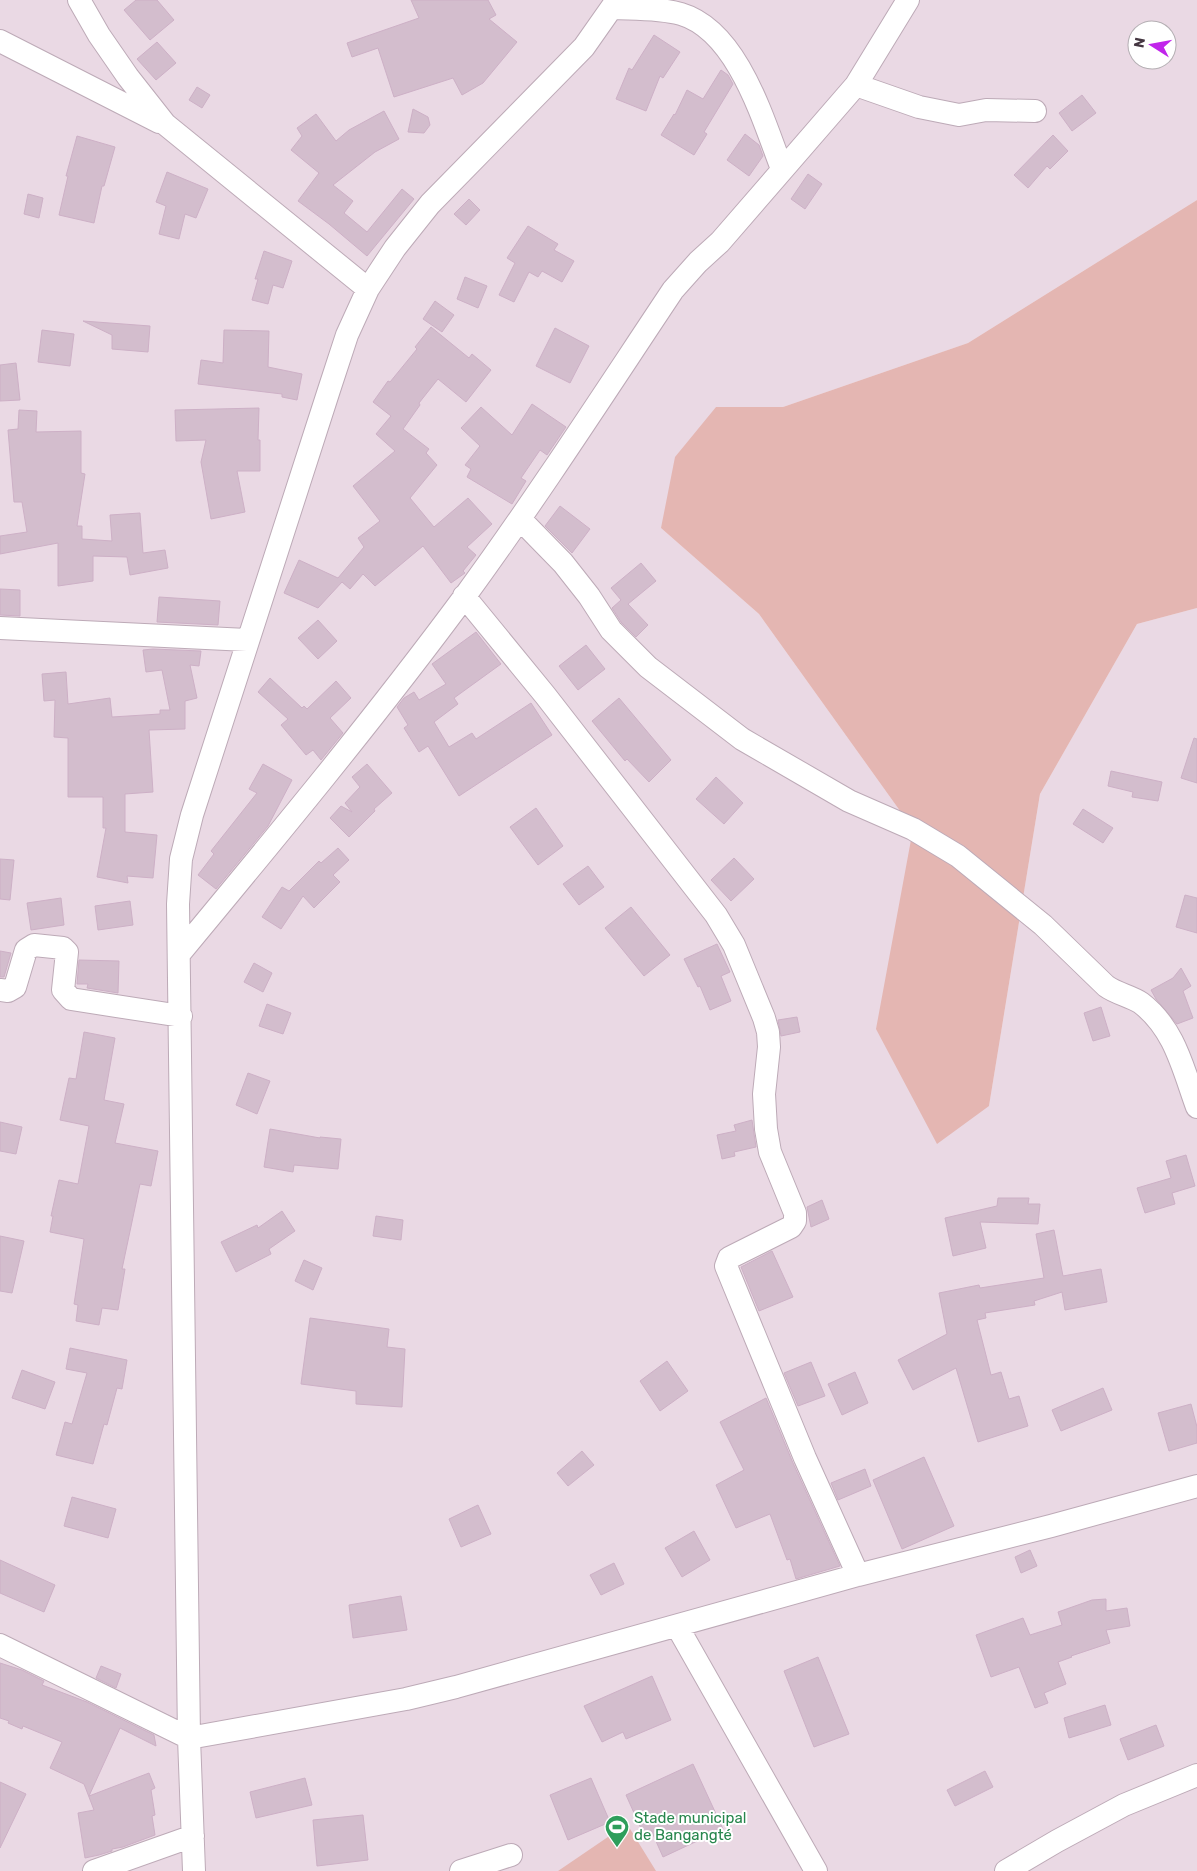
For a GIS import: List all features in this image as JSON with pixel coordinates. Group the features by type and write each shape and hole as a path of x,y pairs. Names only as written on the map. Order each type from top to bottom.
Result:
{"street":[{"path":"79,0 114,56 165,124"},
{"path":"180,953 358,737 464,596 520,520 673,290 698,262 720,242 856,85 908,0"},
{"path":"194,1871 189,1738 181,1016 178,904 181,860 192,815 247,640 347,335 368,289 395,248 430,204 584,47 615,4 682,14 698,21 714,34 735,59 751,91 782,169"},
{"path":"0,41 165,124 368,289"},
{"path":"856,85 919,107 959,115 986,110 1035,111"},
{"path":"520,520 562,564 589,596 611,630 648,667 742,739 850,801 913,830 958,856 1043,925 1106,986 1116,993 1138,1002 1156,1015 1174,1043 1197,1108"},
{"path":"464,596 545,695 716,915 734,945 764,1018 768,1032 769,1047 764,1094 766,1129 770,1152 795,1213 795,1221 791,1227 729,1258 726,1266 809,1467 858,1576"},
{"path":"0,628 247,640"},
{"path":"0,990 8,991 14,987 26,950 30,946 63,948 67,952 67,958 63,990 66,996 71,999 181,1016"},
{"path":"0,1645 189,1738 406,1699 456,1687 858,1576 1197,1486"},
{"path":"677,1626 816,1871"},
{"path":"1006,1871 1057,1840 1124,1805 1197,1775"},
{"path":"94,1871 193,1836"},
{"path":"460,1871 511,1855"}],"shaded area":[{"path":"0,0 1197,0 1197,200 968,343 783,407 716,407 661,528 759,614 913,829 989,1106 1040,794 1137,624 1197,608 1197,1871 0,1871"},
{"path":"1197,200 1197,608 1137,624 1040,794 989,1106 937,1144 876,1029 913,829 759,614 661,528 675,457 716,407 783,407 968,343"},
{"name":"Stade municipal de Bangangté","path":"627,1824 656,1871 558,1871"}],"building":[{"path":"136,0 157,0 174,20 150,40 124,10"},
{"path":"411,0 488,0 496,15 489,19 517,42 483,83 462,95 453,78 394,97 378,48 352,57 347,43 419,18"},
{"path":"654,35 680,52 663,78 660,76 646,111 616,99 629,68 632,70"},
{"path":"157,42 176,63 156,80 137,59"},
{"path":"721,70 728,75 733,84 704,132 707,134 694,155 661,135 675,115 687,90 703,99"},
{"path":"197,87 210,95 202,108 189,100"},
{"path":"1082,95 1096,113 1072,131 1059,113"},
{"path":"413,109 428,117 430,125 424,133 408,132"},
{"path":"384,111 399,139 375,152 333,185 353,201 344,213 367,232 402,189 414,199 367,256 298,201 319,173 291,150 302,136 297,128 316,114 336,141 349,130"},
{"path":"745,134 759,145 763,156 749,176 727,160"},
{"path":"1053,135 1068,151 1050,169 1047,166 1028,188 1014,175"},
{"path":"77,136 115,147 104,186 102,186 94,223 59,215 68,176 66,176"},
{"path":"167,172 208,189 196,218 185,214 179,239 159,234 166,206 156,202"},
{"path":"808,174 822,184 805,209 791,199"},
{"path":"28,194 43,198 39,218 24,214"},
{"path":"469,199 480,210 466,225 454,214"},
{"path":"528,226 558,244 554,250 574,261 562,282 542,271 538,277 529,272 514,302 499,295 515,263 507,258"},
{"path":"264,251 292,261 283,288 273,285 268,304 252,300 258,279 255,279"},
{"path":"465,277 487,286 478,308 457,299"},
{"path":"435,301 454,315 442,332 423,319"},
{"path":"83,321 150,326 148,352 112,349 112,335"},
{"path":"431,327 469,358 472,354 491,370 466,402 438,379 419,403 420,405 403,429 429,449 426,453 437,465 410,498 434,527 468,498 492,524 467,547 476,555 463,571 465,573 451,583 423,546 375,586 363,574 350,589 342,582 318,608 284,593 299,560 338,578 364,547 358,538 380,521 353,486 395,451 376,434 391,416 373,402 388,381 390,382 417,349 415,347"},
{"path":"555,328 589,346 570,383 536,366"},
{"path":"42,330 74,334 70,366 38,362"},
{"path":"224,330 269,331 268,367 302,374 297,400 282,397 282,394 198,384 201,360 223,363"},
{"path":"16,363 20,400 0,401 0,365"},
{"path":"532,404 566,427 547,455 540,450 521,478 526,481 512,504 467,477 471,469 465,465 480,446 461,428 481,407 512,435"},
{"path":"259,408 258,440 260,440 260,471 237,471 245,512 211,519 201,462 206,440 176,441 175,410"},
{"path":"19,410 37,411 36,432 81,431 81,473 85,474 77,526 82,526 82,539 112,541 110,515 140,513 143,553 165,550 168,568 130,575 127,557 93,556 93,581 58,586 58,543 0,554 0,536 27,532 22,502 14,502 8,430 18,429"},
{"path":"560,506 590,529 572,553 545,526"},
{"path":"641,563 656,581 628,604 648,625 636,637 621,622 612,608 621,600 611,588"},
{"path":"0,589 20,590 20,616 0,615"},
{"path":"159,597 220,601 218,625 157,622"},
{"path":"318,620 337,641 318,659 298,638"},
{"path":"476,632 501,664 454,698 458,704 434,722 449,747 472,733 476,739 531,703 552,735 459,796 428,746 419,752 404,728 408,725 397,707 404,698 414,692 419,700 446,684 432,664"},
{"path":"586,645 605,669 578,690 559,666"},
{"path":"143,650 201,651 199,666 190,665 197,698 185,701 185,729 149,730 153,792 125,794 125,832 157,835 153,878 127,876 128,883 97,877 106,828 103,828 103,797 68,797 68,738 54,737 55,700 44,701 42,674 66,672 68,704 110,698 112,717 160,714 160,710 170,710 162,670 146,672"},
{"path":"270,678 302,708 304,706 307,709 336,681 351,698 330,718 343,733 321,760 313,750 306,755 281,725 288,719 258,692"},
{"path":"619,698 671,760 649,782 627,759 625,761 592,721"},
{"path":"1194,738 1197,739 1197,783 1181,778"},
{"path":"263,764 292,780 268,826 216,889 198,875 214,854 211,851 257,793 249,789"},
{"path":"367,764 392,793 374,809 375,811 349,837 330,818 341,806 352,812 345,803 360,787 352,777"},
{"path":"1111,771 1162,782 1158,801 1132,797 1133,792 1108,786"},
{"path":"716,777 743,803 724,824 696,799"},
{"path":"536,808 563,846 538,865 510,827"},
{"path":"1083,809 1113,828 1103,843 1073,824"},
{"path":"338,848 349,860 333,875 340,882 314,908 303,896 281,929 262,917 282,887 289,891 319,861 321,863"},
{"path":"734,858 754,879 731,901 711,880"},
{"path":"0,859 14,860 10,900 0,899"},
{"path":"588,866 604,887 579,905 563,884"},
{"path":"1185,895 1197,898 1197,933 1176,927"},
{"path":"61,898 64,925 31,930 27,903"},
{"path":"130,901 133,925 98,930 95,906"},
{"path":"631,907 670,955 644,976 605,928"},
{"path":"717,944 730,972 721,976 731,1001 710,1010 700,986 698,987 684,959"},
{"path":"0,951 11,953 4,977 0,977"},
{"path":"79,960 119,961 118,993 87,988 88,984 77,984"},
{"path":"254,963 272,973 263,992 244,982"},
{"path":"1181,968 1191,986 1183,991 1193,1018 1177,1024 1151,990 1173,978"},
{"path":"267,1004 291,1013 283,1034 259,1026"},
{"path":"1101,1007 1110,1036 1093,1041 1084,1013"},
{"path":"797,1017 800,1032 781,1036 778,1020"},
{"path":"84,1032 115,1038 104,1100 124,1104 115,1143 158,1151 151,1186 140,1184 122,1269 125,1269 118,1310 102,1308 99,1325 76,1321 78,1305 74,1304 84,1239 50,1232 53,1216 51,1216 59,1180 78,1184 89,1126 60,1120 69,1078 76,1079"},
{"path":"248,1073 270,1081 257,1114 236,1105"},
{"path":"752,1120 756,1147 734,1152 735,1156 722,1159 717,1135 736,1131 734,1125"},
{"path":"0,1122 22,1127 16,1154 0,1151"},
{"path":"270,1129 320,1138 341,1139 338,1169 294,1165 293,1172 264,1167"},
{"path":"1186,1155 1195,1186 1172,1193 1175,1204 1145,1213 1137,1188 1171,1178 1166,1161"},
{"path":"998,1198 1029,1198 1028,1204 1040,1204 1038,1224 980,1222 986,1248 953,1256 945,1218 997,1206"},
{"path":"822,1200 829,1219 811,1227 807,1207"},
{"path":"282,1211 295,1231 269,1249 271,1254 236,1272 221,1242 257,1225 258,1228"},
{"path":"376,1216 403,1220 401,1240 373,1236"},
{"path":"1054,1230 1063,1276 1101,1269 1107,1302 1065,1310 1062,1292 1034,1301 1035,1305 985,1313 986,1318 977,1320 991,1375 1001,1372 1009,1399 1019,1396 1028,1426 978,1442 956,1368 913,1390 898,1360 947,1334 939,1293 979,1285 980,1288 1044,1278 1036,1234"},
{"path":"0,1236 24,1241 12,1293 0,1291"},
{"path":"772,1251 793,1297 759,1311 741,1267"},
{"path":"304,1260 322,1268 313,1290 295,1281"},
{"path":"310,1318 389,1329 387,1347 405,1349 402,1407 356,1404 356,1391 301,1384"},
{"path":"70,1348 127,1360 122,1389 117,1388 107,1425 104,1424 93,1464 56,1455 65,1422 72,1424 87,1373 66,1369"},
{"path":"667,1361 688,1391 660,1411 640,1381"},
{"path":"811,1362 825,1396 798,1406 784,1373"},
{"path":"22,1370 55,1382 45,1409 12,1398"},
{"path":"855,1372 868,1403 842,1415 828,1384"},
{"path":"1103,1388 1112,1410 1061,1431 1052,1410"},
{"path":"766,1398 840,1566 796,1579 790,1559 787,1560 770,1514 736,1528 716,1485 744,1470 720,1422"},
{"path":"1191,1404 1197,1427 1197,1443 1169,1451 1158,1413"},
{"path":"582,1451 594,1465 568,1486 557,1473"},
{"path":"924,1457 954,1526 902,1549 873,1480"},
{"path":"865,1469 871,1486 838,1500 831,1483"},
{"path":"72,1497 116,1509 108,1538 64,1526"},
{"path":"478,1505 491,1534 461,1547 449,1519"},
{"path":"694,1531 710,1560 682,1577 665,1548"},
{"path":"1030,1550 1037,1566 1021,1573 1015,1557"},
{"path":"0,1560 55,1585 44,1612 0,1593"},
{"path":"614,1563 624,1584 601,1595 590,1575"},
{"path":"401,1596 407,1630 353,1638 349,1605"},
{"path":"1106,1599 1106,1611 1127,1608 1130,1626 1106,1630 1110,1643 1058,1662 1066,1684 1044,1693 1048,1703 1035,1708 1019,1667 991,1677 976,1635 1023,1618 1030,1635 1062,1625 1058,1612 1092,1600"},
{"path":"818,1657 849,1734 814,1747 784,1671"},
{"path":"0,1663 22,1670 44,1681 42,1685 87,1702 154,1735 156,1746 120,1728 89,1796 149,1773 155,1788 151,1790 155,1815 152,1816 155,1835 123,1847 112,1849 112,1851 85,1858 78,1813 94,1810 84,1784 50,1768 62,1742 23,1726 22,1729 0,1718"},
{"path":"101,1666 121,1674 116,1688 96,1678"},
{"path":"652,1676 671,1720 626,1739 623,1732 602,1742 584,1706"},
{"path":"1105,1705 1111,1725 1069,1738 1064,1718"},
{"path":"1156,1725 1164,1746 1128,1760 1120,1739"},
{"path":"693,1764 723,1829 663,1857 651,1830 643,1833 626,1795"},
{"path":"985,1771 993,1787 955,1806 947,1790"},
{"path":"305,1778 312,1805 256,1818 250,1792"},
{"path":"591,1778 610,1822 568,1840 550,1795"},
{"path":"0,1782 26,1794 0,1848"},
{"path":"363,1815 368,1860 317,1866 313,1820"}],"place":[{"name":"Stade municipal de Bangangté","path":"617,1848"}]}
